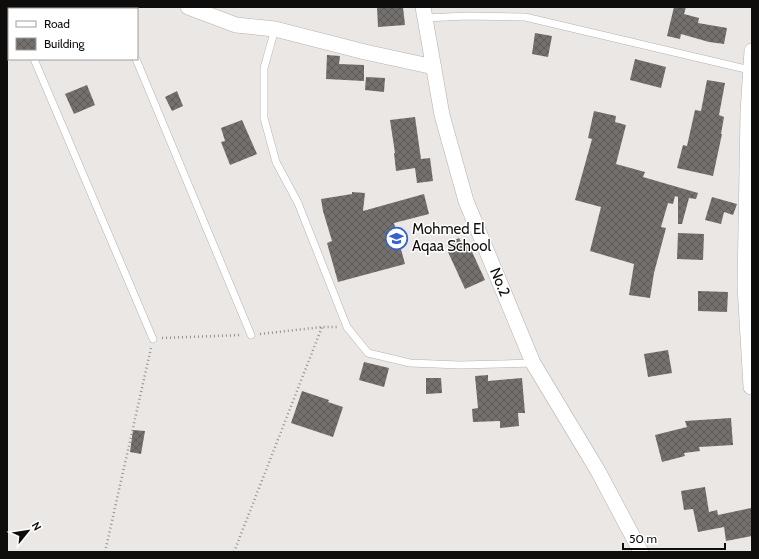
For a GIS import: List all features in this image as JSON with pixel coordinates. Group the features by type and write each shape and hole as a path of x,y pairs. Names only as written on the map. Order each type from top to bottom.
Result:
{"street":[{"path":"188,7 236,25 275,29 365,52 434,67"},
{"name":"No.2","path":"424,13 442,115 466,201 533,363 598,471 641,552"},
{"path":"752,51 750,70 745,286 752,386"}],"lane":[{"path":"424,13 467,16 525,17 750,70"},
{"path":"275,29 264,68 264,118 276,162 298,203 347,327 368,353 410,363 460,366 533,363"},
{"path":"34,60 153,339"},
{"path":"136,60 251,335"}],"path":[{"path":"105,552 153,339 251,335 322,327 347,327"},
{"path":"234,552 322,327"}],"building":[{"path":"377,7 403,7 405,25 378,27"},
{"path":"674,7 686,7 684,14 699,18 698,23 727,28 724,44 709,42 681,34 680,39 667,36"},
{"path":"535,33 552,36 548,57 532,54"},
{"path":"327,55 340,56 339,64 364,65 364,81 326,79"},
{"path":"635,59 666,67 661,88 630,80"},
{"path":"366,77 385,78 384,92 365,90"},
{"path":"707,80 725,83 719,115 724,117 722,134 713,176 677,168 683,145 687,146 695,110 701,111"},
{"path":"87,85 95,105 74,114 65,94"},
{"path":"177,91 183,106 172,111 165,97"},
{"path":"594,111 616,116 615,122 626,125 616,164 645,172 643,177 698,193 696,199 689,198 682,224 678,224 678,197 675,196 673,204 668,203 661,227 666,228 654,273 650,298 629,295 634,264 590,251 601,207 575,200 592,139 588,138"},
{"path":"415,117 421,159 430,158 433,181 417,183 415,168 396,171 390,120"},
{"path":"242,120 257,154 230,165 221,142 225,141 221,128"},
{"path":"352,192 365,193 363,211 424,194 429,214 394,223 405,264 338,282 327,243 332,241 321,199 352,194"},
{"path":"712,197 737,204 733,215 724,212 721,224 705,220"},
{"path":"678,233 704,234 703,260 677,259"},
{"path":"459,238 463,245 468,243 485,280 465,289 448,252 450,251 447,244"},
{"path":"698,291 728,292 727,312 698,311"},
{"path":"668,350 672,373 648,377 644,354"},
{"path":"364,362 389,368 384,387 359,380"},
{"path":"488,375 488,381 522,378 525,413 518,413 519,426 500,428 500,421 473,422 472,409 478,408 475,376"},
{"path":"426,378 441,378 442,393 426,394"},
{"path":"302,391 329,400 328,402 343,407 333,437 291,423"},
{"path":"731,418 733,445 699,447 700,451 684,453 685,456 662,462 655,435 687,427 685,421"},
{"path":"133,430 145,431 141,454 130,452"},
{"path":"705,487 709,512 717,510 718,515 751,508 752,536 726,541 724,527 698,532 693,509 684,510 681,491"}],"place":[{"name":"Mohmed El Aqaa School","path":"396,238"}]}
